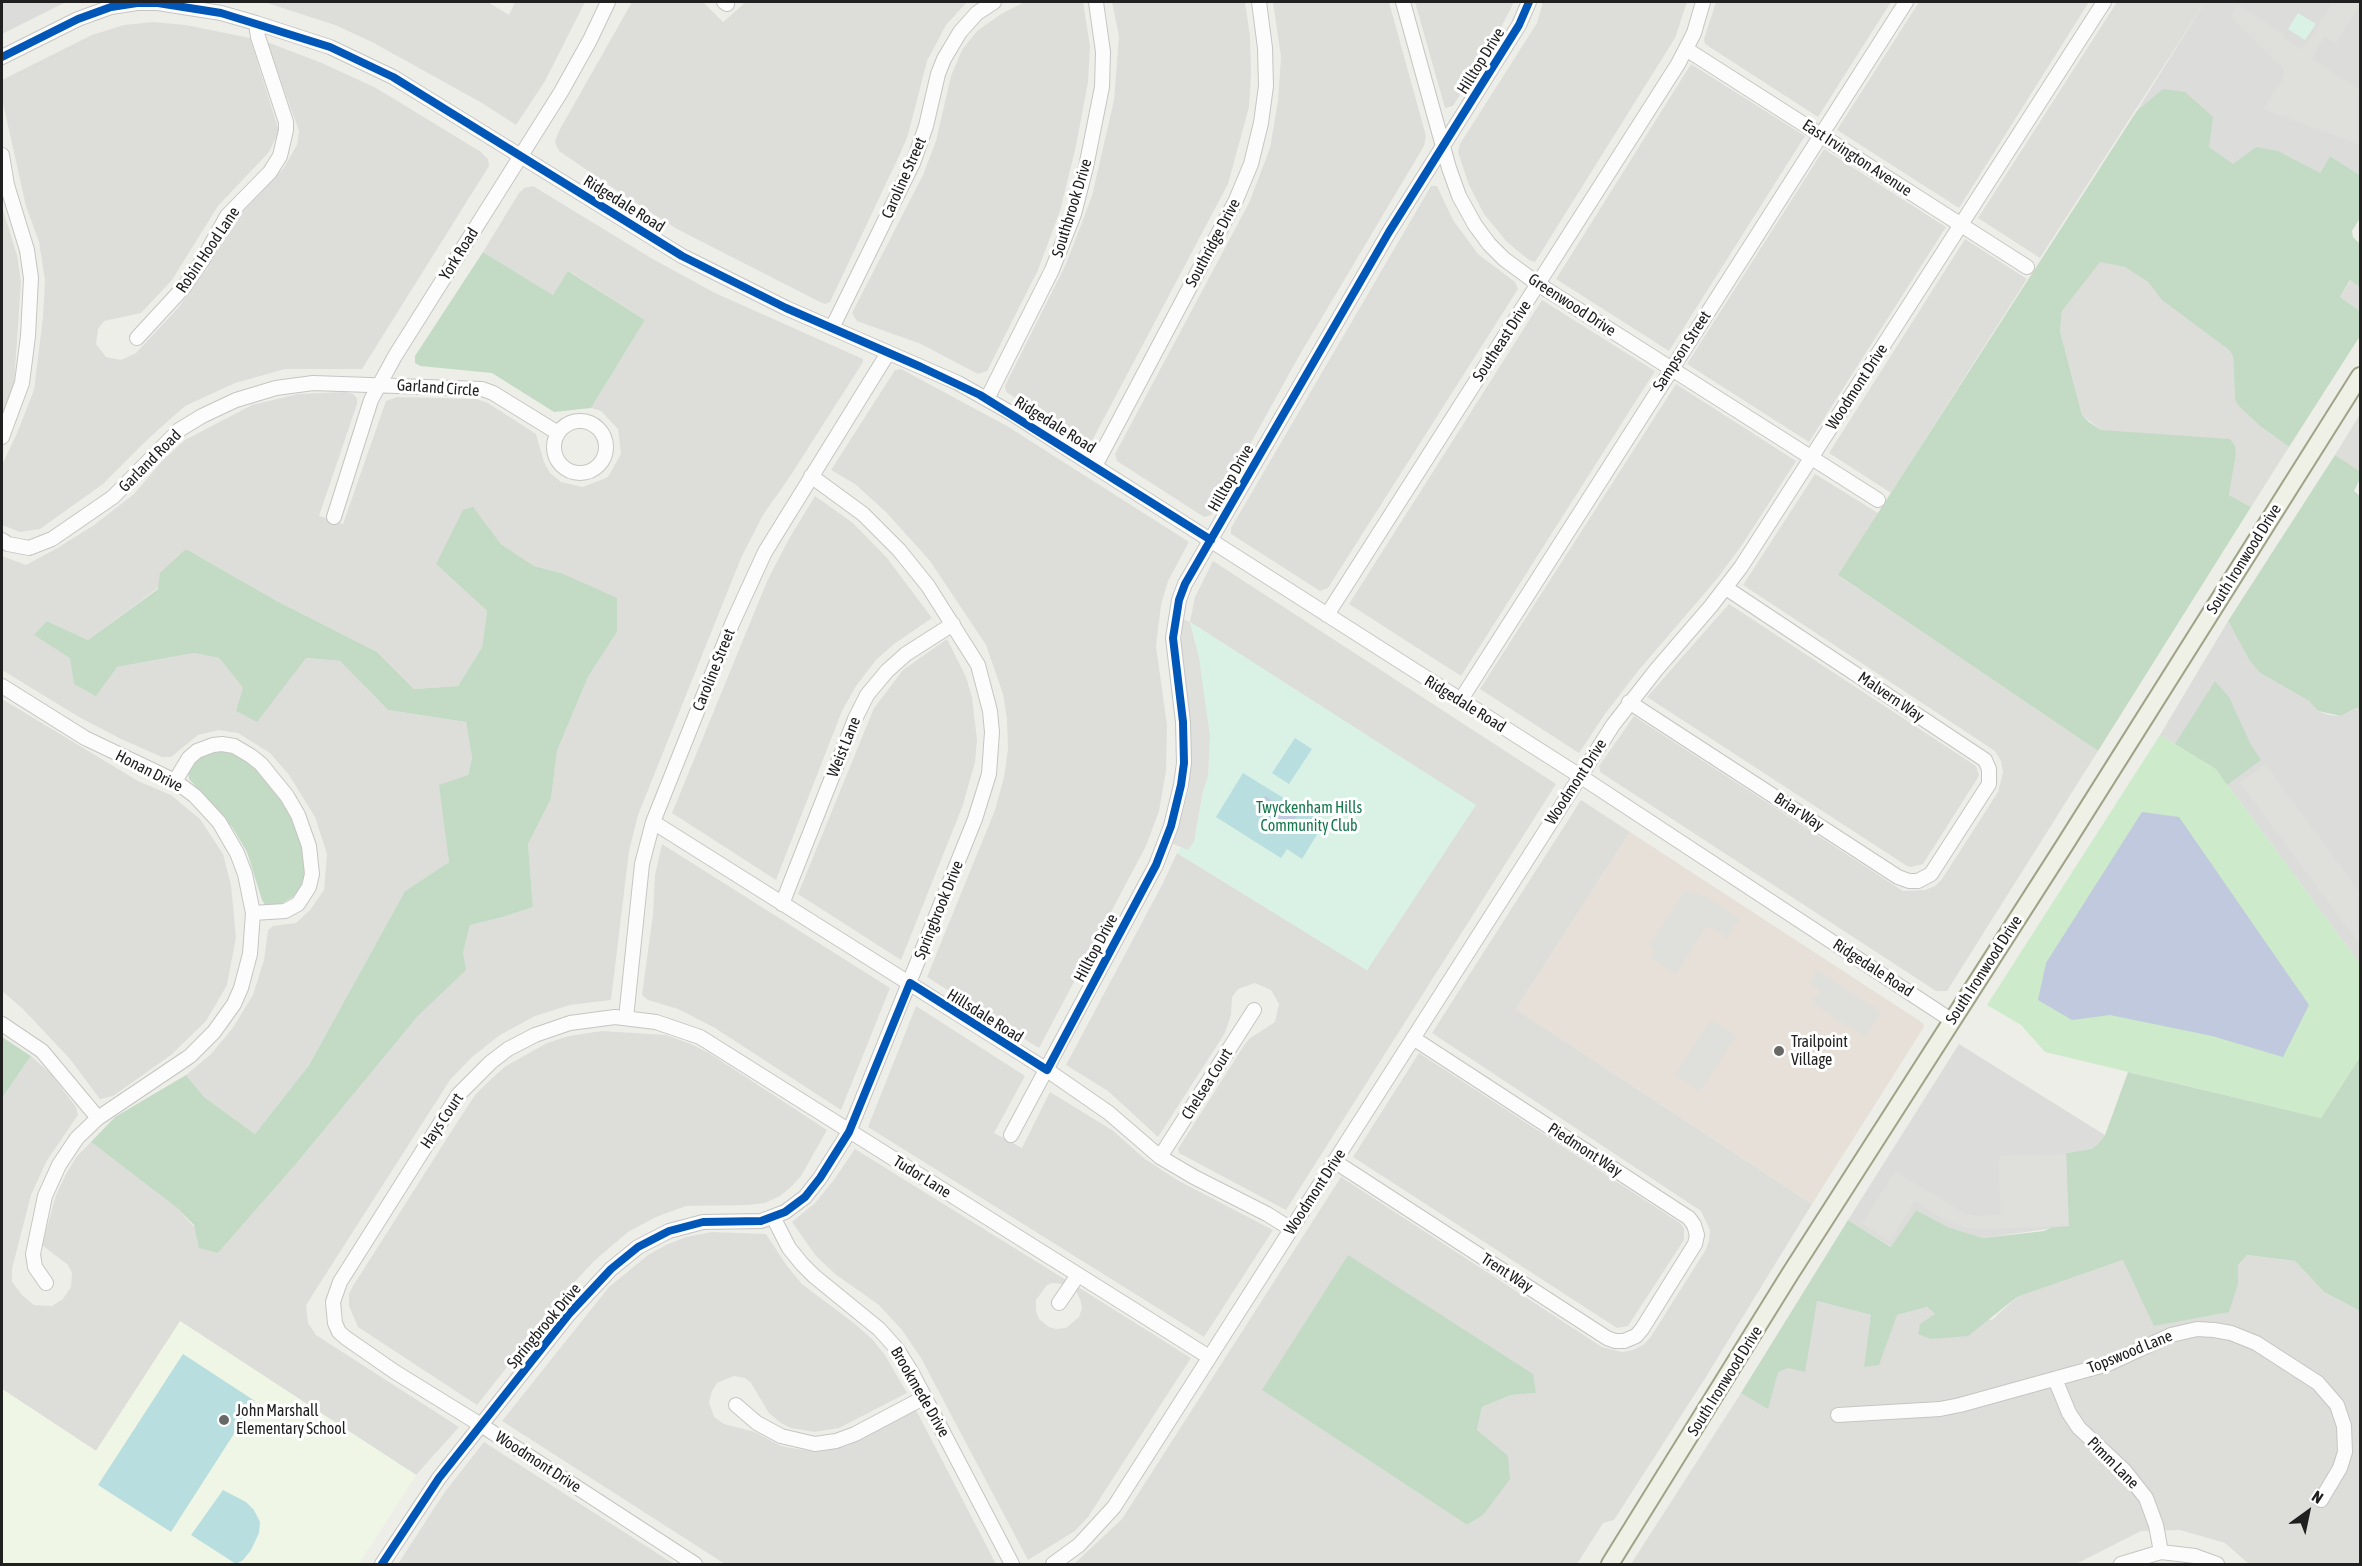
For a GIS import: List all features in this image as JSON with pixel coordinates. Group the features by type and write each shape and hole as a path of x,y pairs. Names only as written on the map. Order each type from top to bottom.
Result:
{"main road":[{"name":"South Ironwood Drive","path":"1610,1564 1790,1274 2361,376"}],"street":[{"name":"Ridgedale Road","path":"2,57 78,19 111,7 150,2 200,8 256,23 330,47 393,77 682,256 832,328 958,383 987,399 1580,776 1952,1020"},
{"name":"York Road","path":"334,517 371,400 521,156 590,40 608,2"},
{"name":"Caroline Street","path":"832,328 913,163 926,126 938,74 944,59 960,32 977,13 994,2"},
{"name":"Southbrook Drive","path":"987,399 1052,270 1074,214 1102,87 1103,52 1096,2"},
{"name":"Southridge Drive","path":"1095,466 1236,200 1251,164 1261,123 1266,86 1265,48 1259,2"},
{"name":"Greenwood Drive","path":"1403,2 1459,196 1475,225 1504,259 1538,284 1878,500"},
{"name":"Hilltop Drive","path":"1011,1135 1155,865 1171,826 1181,784 1184,743 1174,657 1175,619 1185,584 1389,232 1519,25 1529,2"},
{"name":"Southeast Drive","path":"1327,615 1686,49 1694,33 1703,2"},
{"name":"Sampson Street","path":"1460,701 1906,2"},
{"name":"Woodmont Drive","path":"1053,1564 1079,1545 1114,1507 1580,776 1629,702 1726,588 1812,458 2104,2"},
{"name":"Robin Hood Lane","path":"137,338 184,287 202,261 227,216 270,172 280,156 286,122 258,37 256,23"},
{"name":"East Irvington Avenue","path":"1686,49 2027,267"},
{"path":"2,155 7,185 27,250 31,278 28,336 22,382 2,437"},
{"name":"Caroline Street","path":"626,1018 642,864 653,822 748,586 776,531 888,353"},
{"name":"Garland Road","path":"2,540 8,544 29,548 52,539 114,497 178,430 236,400 276,388 313,383 379,385"},
{"name":"Garland Circle","path":"379,385 482,389 493,393 558,433"},
{"name":"Springbrook Drive","path":"382,1564 429,1491 569,1314 604,1275 638,1247 660,1234 692,1223 720,1221 748,1223 773,1217 785,1212 805,1197 849,1132 910,983 984,793 992,752 990,711 982,677 967,645 914,567 883,532 844,498 811,476"},
{"name":"Malvern Way","path":"1726,588 1985,760 1989,769 1989,784 1957,835"},
{"name":"Weist Lane","path":"782,904 855,719 867,695 906,654 952,624"},
{"name":"Honan Drive","path":"2,686 85,738 175,781 203,803 227,834 245,874 253,913 250,954 241,988 234,1004 214,1032 190,1056 99,1118 77,1138 59,1165 45,1196 33,1254 35,1267 46,1283"},
{"name":"Briar Way","path":"1629,702 1872,860 1909,881 1924,879 1931,874 1957,835"},
{"path":"175,781 189,758 197,751 222,744 234,746 261,764 287,796 298,815 309,846 312,874 309,886 297,904 285,910 253,913"},
{"name":"Hillsdale Road","path":"653,822 1047,1070 1109,1113 1160,1157 1291,1229"},
{"name":"Chelsea Court","path":"1160,1157 1254,1010"},
{"name":"Tudor Lane","path":"626,1018 656,1022 700,1037 724,1050 849,1132 1209,1357"},
{"name":"Hays Court","path":"333,1311 334,1293 339,1282 458,1095 478,1073 520,1042 555,1028 585,1020 626,1018"},
{"path":"2,1024 42,1051 99,1118"},
{"name":"Piedmont Way","path":"1413,1038 1689,1218 1697,1234 1695,1244 1667,1289"},
{"name":"Trent Way","path":"1334,1161 1607,1338 1624,1341 1636,1336 1667,1289"},
{"name":"Brookmede Drive","path":"773,1217 789,1248 802,1264 885,1336 912,1372 1012,1564"},
{"path":"1059,1304 1078,1275"},
{"name":"Woodmont Drive","path":"333,1311 339,1332 346,1338 695,1564"},
{"name":"Topswood Lane","path":"1838,1414 1940,1409 2123,1359 2170,1335 2184,1331 2214,1329 2242,1337 2318,1383 2337,1405 2344,1426 2344,1452 2340,1468 2321,1500"},
{"name":"Pimm Lane","path":"2055,1379 2069,1413 2079,1428 2124,1470 2146,1498 2156,1525 2161,1552"},
{"path":"736,1405 758,1423 781,1436 814,1444 836,1441 855,1434 925,1396"},
{"path":"2121,1564 2161,1552 2195,1556 2217,1564"}],"shaded area":[{"path":"2,2 66,2 2,34"},
{"path":"264,2 488,2 509,15 515,2 585,2 545,81 516,125 482,103 372,42 335,25"},
{"path":"632,2 703,2 723,22 746,2 967,2 946,25 927,61 908,135 830,302 825,304 818,301 677,229 559,151 555,141 559,131"},
{"path":"1025,2 1083,2 1090,46 1088,82 1076,146 1060,211 1038,270 987,371 978,374 921,344 857,321 852,313 923,175 936,141 951,76 962,50 977,31 1001,14"},
{"path":"1112,2 1245,2 1250,36 1251,73 1249,107 1228,184 1093,439 1087,443 1006,392 1005,386 1066,264 1092,196 1114,100 1119,36"},
{"path":"1273,2 1389,2 1426,136 1424,146 1299,356 1211,515 1204,517 1117,461 1115,454 1249,203 1270,148 1278,101 1281,57"},
{"path":"1415,2 1514,2 1496,37 1453,106 1445,108"},
{"path":"1543,2 1687,2 1675,38 1535,262 1529,260 1507,242 1484,214 1469,185 1458,152 1460,144 1537,23"},
{"path":"1716,2 1891,2 1818,117 1705,44 1704,39"},
{"path":"1919,2 2089,2 1959,208 1837,130"},
{"path":"2117,2 2205,2 2040,258 1978,218"},
{"path":"2205,2 2360,2 2360,175 2330,156 2298,209 2136,112"},
{"path":"2333,2 2360,2 2360,5 2336,43 2324,37 2312,59 2360,90 2360,145 2263,109 2283,78 2284,69 2231,17 2238,5 2284,34 2283,37 2300,49 2306,44"},
{"path":"153,22 186,25 250,38 279,131 269,152 218,206 172,280 141,313 104,321 98,329 96,344 106,357 121,360 136,353 178,308 207,269 231,224 283,169 297,145 299,131 267,42 322,63 376,88 481,152 488,159 489,166 362,369 285,369 235,383 185,406 103,484 40,529 20,532 2,525 2,465 34,390 45,280 39,242 26,206 2,99 2,80 92,35 124,25"},
{"path":"1691,64 1805,136 1669,351 1556,279"},
{"path":"1824,149 1946,227 1809,442 1687,364"},
{"path":"533,186 651,258 715,293 863,359 863,362 763,515 741,558 638,815 629,851 611,1000 570,1005 535,1016 500,1035 472,1057 450,1080 306,1305 308,1323 316,1335 459,1427 416,1475 181,1322 96,1451 2,1389 2,1098 31,1056 50,1073 76,1107 78,1115 46,1162 31,1195 12,1269 12,1282 34,1305 52,1306 63,1299 71,1287 72,1273 68,1265 42,1245 56,1195 77,1156 91,1142 177,1208 218,1253 296,1164 418,1016 465,970 463,953 470,925 533,907 528,844 551,799 557,751 588,677 617,632 561,573 534,566 501,544 473,508 436,564 487,611 482,647 458,686 414,689 377,652 275,600 186,549 158,588 88,640 47,621 35,635 71,658 74,684 117,667 194,653 219,658 243,688 256,722 305,658 340,661 388,710 466,722 472,758 468,775 446,830 449,862 405,891 309,1065 255,1134 204,1097 186,1075 211,1054 232,1029 253,995 264,960 268,930 273,926 296,923 310,910 324,890 327,854 315,817 289,775 270,753 238,733 219,730 198,735 171,757 162,757 79,717 2,670 2,556 26,565 59,547 94,525 134,494 163,460 185,440 252,405 298,394 345,392 357,398 357,404 319,516 343,524 386,401 397,397 477,399 488,403 536,434 544,462 550,473 561,482 583,487 608,477 621,454 618,429 601,411 591,408 645,320 569,271 553,295 483,252 519,193 524,188"},
{"path":"1431,186 1437,186 1453,220 1478,254 1515,282 1518,289 1328,588 1320,591 1231,534 1231,528"},
{"path":"2,207 17,255 21,282 14,384 2,416"},
{"path":"1965,239 2027,279 1891,493 1829,453"},
{"path":"2100,261 2125,267 2148,282 2163,300 2229,350 2233,356 2235,399 2260,426 2289,447 2251,507 2229,495 2236,455 2101,430 2082,415 2060,331 2062,311"},
{"path":"2351,280 2360,287 2360,311 2340,297"},
{"path":"1542,300 1655,371 1461,676 1349,604"},
{"path":"901,369 1007,426 1189,542 1168,581 1161,605 1156,646 1167,725 1166,771 1159,811 1146,846 1039,1048 927,977 995,810 1004,777 1008,749 1007,719 1003,694 986,645 930,561 886,512 855,484 831,470 895,370"},
{"path":"1676,384 1796,461 1742,545 1716,580 1638,671 1579,753 1480,689"},
{"path":"2360,414 2360,471 2335,455"},
{"path":"1815,474 1878,513 1839,576 2098,751 1947,991 1936,991 1600,772 1599,766 1634,716 1903,891 1925,890 1935,886 1942,879 1998,792 2003,772 2001,761 1995,751 1743,585"},
{"path":"815,496 853,523 887,558 932,618 894,644 876,660 856,686 842,711 776,880 672,813 768,579"},
{"path":"1213,561 1556,784 1286,1210 1179,1153 1178,1149 1249,1039 1275,1022 1279,1004 1271,990 1255,983 1238,989 1232,997 1231,1015 1225,1033 1158,1137 1108,1091 1066,1065 1177,853 1367,970 1475,805 1190,622 1195,597"},
{"path":"1729,604 1976,766 1979,775 1977,779 1923,864 1907,866 1647,697"},
{"path":"1183,619 1190,622 1199,658 1210,736 1208,777 1203,791 1194,842 1188,850 1173,844 1189,789 1191,748 1188,700 1180,655"},
{"path":"2228,621 2249,660 2260,673 2309,701 2318,711 2329,715 2341,716 2356,708 2360,709 2360,964 2216,769 2160,735"},
{"path":"947,639 966,677 972,697 977,740 975,762 963,805 901,960 798,894 874,708 903,670"},
{"path":"2,699 138,781 171,795 200,819 223,854 231,885 236,937 227,985 206,1021 171,1055 113,1096 100,1099 70,1059 22,1008 2,991"},
{"path":"2265,764 2360,892 2360,945 2240,783"},
{"path":"1265,796 1297,816 1289,828 1257,809"},
{"path":"1581,800 1630,832 1516,1009 1812,1204 1704,1380 1614,1520 1603,1523 1577,1564 1074,1564 1122,1519 1341,1177 1602,1347 1622,1352 1633,1350 1650,1338 1705,1251 1710,1230 1701,1211 1432,1033","holes":["1262,1390 1536,1393 1511,1395 1482,1407 1477,1430 1494,1497 1483,1515 1467,1525"]},
{"path":"2142,812 2179,817 2309,1005 2283,1057 2212,1036 2110,1015 2072,1020 2038,1000 2046,963"},
{"path":"1630,832 1923,1023 1924,1027 1812,1204 1516,1009"},
{"path":"662,844 890,988 841,1110 715,1028 678,1009 648,1000 642,995 653,914 655,875"},
{"path":"1685,891 1705,896 1739,919 1727,938 1711,927 1705,928 1676,974 1650,957 1655,949 1649,945"},
{"path":"1817,970 1881,1012 1865,1037 1812,1003 1820,990 1809,983"},
{"path":"916,1006 1025,1076 994,1133 1022,1148 1050,1092 1112,1130 1145,1159 1177,1180 1273,1230 1204,1337 868,1127"},
{"path":"1711,1020 1736,1036 1700,1091 1675,1075"},
{"path":"602,1031 666,1035 691,1044 709,1053 827,1130 801,1176 780,1196 765,1203 749,1205 686,1206 656,1217 628,1232 594,1261 571,1286 477,1405 358,1327 349,1306 349,1294 475,1095 506,1066 547,1043 569,1036"},
{"path":"1959,1044 2105,1135 2091,1149 2066,1153 2069,1226 1983,1238 1948,1227 1916,1210 1892,1247 1848,1220"},
{"path":"1419,1053 1680,1223 1684,1228 1684,1240 1628,1326 1617,1328 1353,1157"},
{"path":"855,1149 1066,1280 1063,1284 1047,1285 1036,1300 1039,1319 1049,1327 1066,1328 1079,1317 1082,1308 1076,1291 1078,1287 1191,1358 1088,1517 1075,1531 1028,1560 921,1358 902,1330 879,1305 835,1274 816,1256 792,1222 815,1203"},
{"path":"2066,1154 2069,1226 1982,1229 1963,1227 1943,1219 1915,1201 1890,1241 1862,1224 1895,1171 1966,1214 1980,1216 2001,1214 1998,1161 2001,1156"},
{"path":"712,1232 766,1234 802,1284 872,1339 885,1355 907,1393 839,1428 814,1432 791,1428 781,1423 769,1413 751,1383 745,1378 734,1376 717,1383 712,1391 709,1402 714,1417 724,1424 755,1432 781,1446 815,1452 847,1446 916,1410 996,1564 725,1564 502,1421 609,1287 648,1255 666,1245 686,1237"},
{"path":"2246,1255 2295,1261 2324,1292 2360,1311 2360,1564 2249,1564 2225,1543 2180,1530 2141,1531 2076,1564 1631,1564 1741,1393 1817,1301 1871,1315 1897,1315 1927,1307 1935,1314 1992,1320 2017,1297 2123,1260 2238,1284 2238,1265"},
{"name":"John Marshall Elementary School","path":"180,1321 416,1475 359,1564 2,1564 2,1389 96,1451"},
{"path":"484,1442 674,1564 398,1564 444,1493"}],"green space":[{"path":"2298,13 2316,24 2305,40 2288,29"},
{"path":"2163,89 2185,92 2213,117 2209,147 2233,164 2256,147 2278,151 2320,173 2330,156 2360,175 2360,218 2352,231 2353,237 2360,244 2360,287 2350,280 2340,297 2360,311 2360,336 2289,447 2260,426 2238,405 2235,399 2233,356 2229,350 2162,300 2148,282 2125,267 2100,262 2062,311 2060,331 2082,415 2101,430 2230,439 2235,446 2236,455 2229,495 2251,507 2098,751 1838,575 2136,112"},
{"path":"483,252 553,295 568,271 645,320 591,408 554,412 492,373 420,366 415,363 415,356"},
{"path":"2335,455 2360,471 2360,479 2354,491 2360,496 2360,709 2356,708 2341,716 2318,711 2309,701 2260,673 2249,660 2228,621"},
{"path":"473,507 501,544 534,566 561,573 617,598 617,632 588,677 557,751 551,799 528,844 533,907 470,925 463,953 466,970 418,1016 296,1164 218,1253 199,1248 194,1225 177,1208 91,1142 115,1117 186,1075 204,1097 255,1134 309,1065 405,891 449,862 439,785 468,775 472,758 466,722 388,710 340,661 306,658 257,722 236,711 243,688 219,658 194,653 117,667 96,696 74,684 70,658 34,635 47,621 88,640 158,589 160,573 186,549 275,600 377,652 414,689 458,686 482,647 487,611 436,564 463,510"},
{"name":"Twyckenham Hills Community Club","path":"1190,622 1476,805 1367,970 1177,853 1181,847 1188,850 1194,842 1203,791 1208,777 1210,736 1195,640"},
{"path":"2215,681 2229,697 2250,743 2261,760 2227,785 2216,769 2175,744"},
{"path":"2160,735 2216,769 2360,964 2360,1057 2321,1118 2045,1052 2021,1025 1987,1005"},
{"path":"1295,738 1312,749 1289,784 1272,773"},
{"path":"227,751 241,756 265,776 289,812 303,845 306,873 298,894 274,908 265,905 262,900 247,852 232,827 189,779 188,771 193,762 202,753"},
{"path":"1243,773 1324,823 1302,859 1287,849 1281,858 1216,817"},
{"path":"2,1037 31,1056 2,1098"},
{"path":"2360,1057 2360,1311 2324,1292 2295,1261 2247,1255 2238,1265 2238,1284 2229,1312 2154,1326 2123,1260 2017,1297 1968,1336 1931,1339 1918,1334 1920,1324 1935,1314 1927,1307 1897,1315 1879,1365 1864,1367 1871,1315 1817,1301 1805,1372 1788,1368 1778,1372 1768,1409 1741,1393 1848,1220 1891,1247 1916,1210 1948,1227 1983,1238 2068,1226 2066,1153 2091,1149 2105,1135 2128,1072 2321,1118"},
{"path":"1348,1255 1533,1374 1536,1393 1511,1395 1482,1407 1477,1430 1508,1456 1510,1479 1483,1515 1467,1525 1262,1390"},
{"path":"183,1354 255,1401 171,1532 98,1485"},
{"path":"223,1490 246,1502 254,1510 260,1522 259,1533 251,1550 243,1560 236,1564 191,1535"}],"cycle path":[{"path":"382,1564 439,1478 569,1314 611,1269 638,1247 669,1231 703,1222 761,1221 785,1212 805,1197 849,1132 910,983 1047,1070 1156,865 1171,826 1184,763 1183,722 1173,638 1179,600 1185,584 1389,232 1519,25 1529,2"},
{"path":"2,57 78,19 111,7 137,3 158,3 221,13 330,47 393,77 682,256 786,308 980,395 1211,540"}],"place":[{"name":"Trailpoint Village","path":"1779,1051"},
{"name":"John Marshall Elementary School","path":"224,1420"}]}
